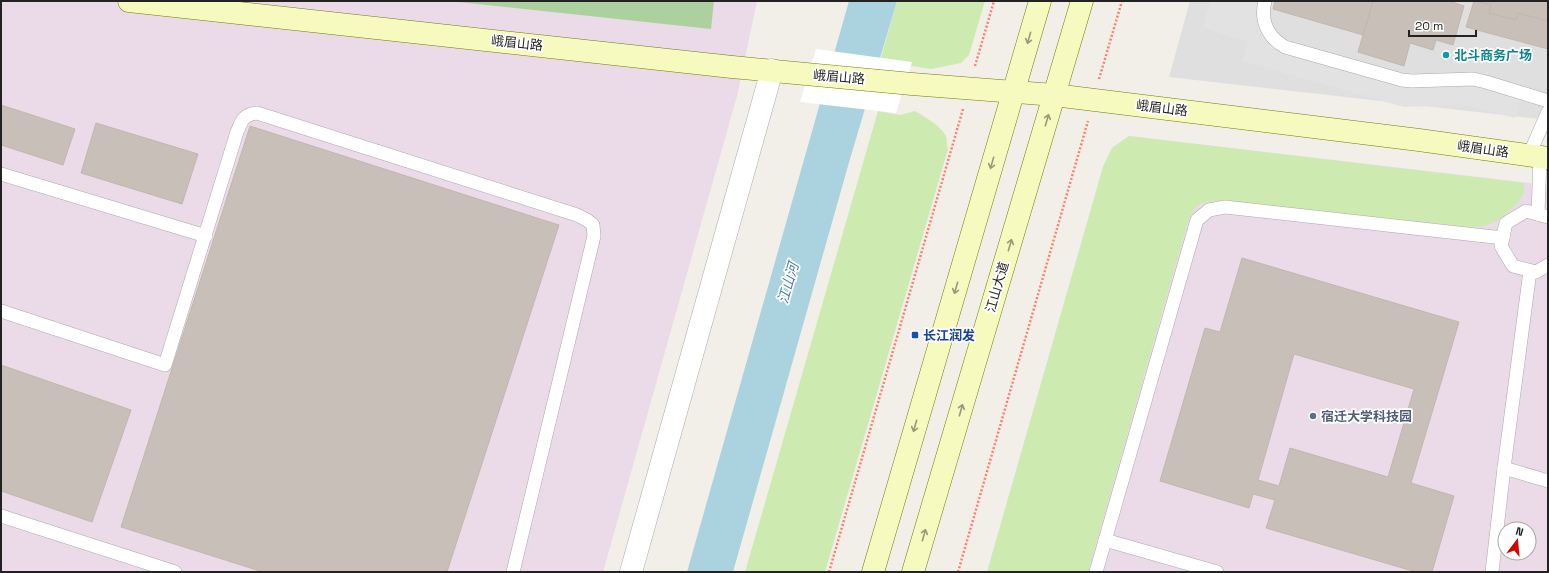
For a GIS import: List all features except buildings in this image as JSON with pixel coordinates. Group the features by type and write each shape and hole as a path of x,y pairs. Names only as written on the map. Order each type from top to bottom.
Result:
{"street":[{"name":"峨眉山路","path":"130,1 171,3 806,74 1013,93 1054,95 1419,140 1539,157"},
{"path":"872,572 1040,1"},
{"name":"江山大道","path":"913,572 1082,1"},
{"path":"631,572 772,70"}],"lane":[{"path":"1265,1 1264,16 1266,26 1270,35 1276,42 1285,47 1402,80 1473,79 1548,101"},
{"path":"1548,112 1539,157 1543,215 1526,211 1506,224 1501,246 1513,266 1536,272 1548,265"},
{"path":"1,312 165,364 242,120 248,114 257,113 577,215 587,220 593,225 594,236 512,572"},
{"path":"1,174 206,236"},
{"path":"1096,572 1197,220 1209,210 1225,207 1503,238"},
{"path":"1492,572 1530,270"},
{"path":"1504,468 1548,481"},
{"path":"1,516 175,572"},
{"path":"1105,540 1217,572"}],"path":[{"path":"829,572 994,1"},
{"path":"958,572 1122,1"}],"shaded area":[{"path":"1,1 757,1 737,96 603,572 1,572"},
{"path":"1190,1 1548,1 1548,120 1169,77"},
{"path":"1210,1 1260,1 1258,21 1260,30 1278,50 1408,87 1456,85 1480,87 1521,99 1515,118 1464,105 1404,107 1242,61 1248,42 1203,28"},
{"path":"1129,136 1548,185 1548,572 987,572 1103,167 1112,148"}],"green space":[{"path":"449,1 714,1 711,29"},
{"path":"897,1 985,1 969,55 961,63 931,69 880,61"},
{"path":"878,111 900,115 915,111 940,128 946,136 948,149 825,572 745,572"},
{"path":"1129,136 1524,183 1524,192 1518,203 1498,220 1486,226 1472,227 1216,201 1200,204 1194,210 1187,225 1088,572 987,572 1103,167 1112,148"}],"water":[{"name":"江山河","path":"849,1 897,1 850,159 733,572 687,572"}],"pier":[{"path":"816,49 912,62 896,113 800,102"}],"place":[{"name":"北斗商务广场","path":"1446,55"},
{"name":"长江润发","path":"915,335"},
{"name":"宿迁大学科技园","path":"1313,416"}]}
